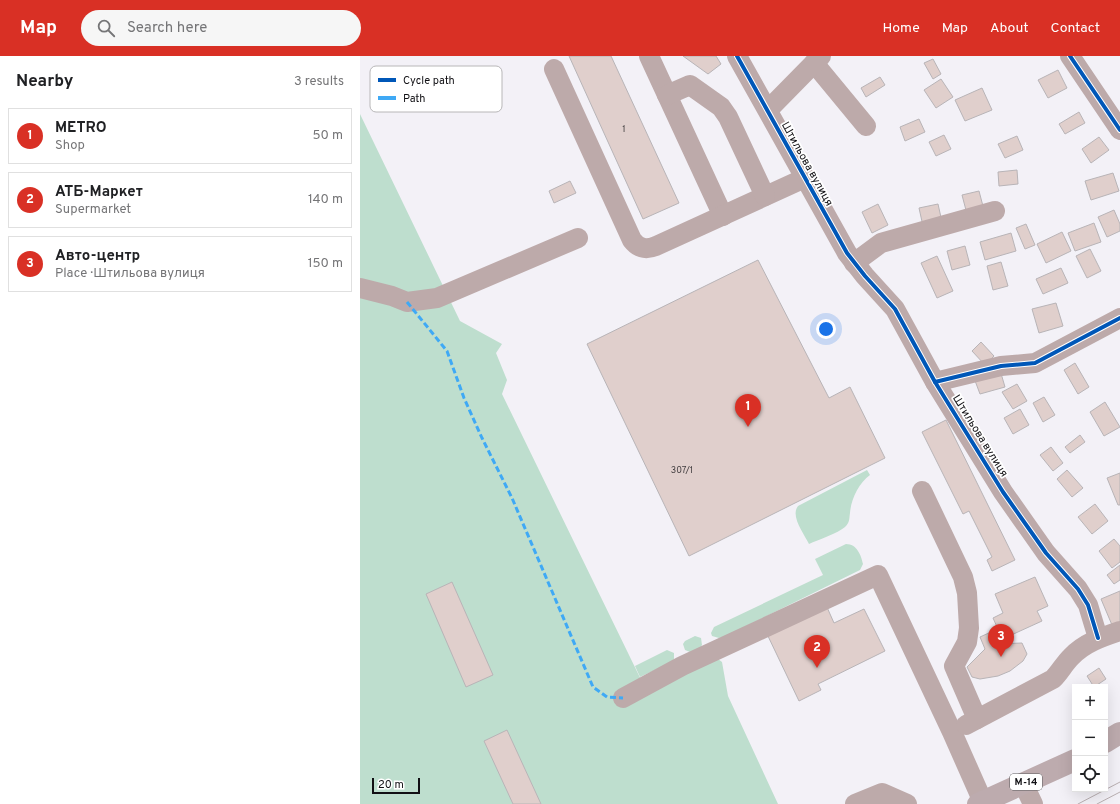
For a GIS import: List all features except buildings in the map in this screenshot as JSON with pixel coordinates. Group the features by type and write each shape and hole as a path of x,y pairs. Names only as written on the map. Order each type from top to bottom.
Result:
{"main road":[{"path":"1108,740 1120,733"},
{"name":"М-14","path":"980,803 1072,761"}],"street":[{"path":"648,56 723,216"},
{"name":"Штильова вулиця","path":"737,56 847,253 865,276 895,309 935,382 1003,492 1046,552 1078,589 1088,605 1098,638"},
{"path":"1070,56 1120,130"},
{"path":"768,110 817,59 866,126"},
{"path":"554,69 632,240 642,248 656,246 805,178"},
{"path":"667,95 690,85 721,107 728,117 765,196"},
{"path":"854,263 881,243 995,212"},
{"path":"360,288 392,296 407,302 437,298 578,238"},
{"path":"935,382 1001,366 1035,363 1120,318"},
{"path":"922,490 963,577 968,606 969,628 967,642 954,666 977,719"},
{"path":"623,698 682,666 878,575 952,732 980,803"},
{"path":"952,732 1053,679 1082,646 1098,638 1120,631"},
{"path":"1023,783 1033,804"},
{"path":"855,804 882,794 907,804"}],"green space":[{"path":"360,114 460,321 502,344 496,353 507,380 502,394 647,692 718,659 722,662 728,696 778,804 360,804"},
{"path":"867,470 870,475 862,482 856,492 852,502 847,525 838,532 809,544 797,520 796,510 798,506"},
{"path":"846,544 850,544 856,548 860,554 863,564 860,570 724,637 719,638 712,636 711,633 714,627 823,575 815,559"},
{"path":"695,636 701,638 702,645 700,648 690,652 685,650 683,644 685,641"},
{"path":"667,650 674,653 674,659 672,662 640,677 635,666"}],"tram line":[{"path":"1078,804 1120,782"},
{"path":"1097,804 1120,792"}],"marked path":[{"path":"407,302 447,351 464,398 512,498 593,687 607,697 623,698"}],"cycle path":[{"path":"737,56 847,253 865,276 895,309 935,382 1003,492 1046,553 1078,589 1088,605 1098,638"},
{"path":"1070,56 1120,130"},
{"path":"935,382 1001,366 1035,363 1120,318"}],"place":[{"name":"METRO","path":"748,427"},
{"name":"Авто-центр","path":"1001,657"},
{"name":"АТБ-Маркет","path":"817,668"}]}
